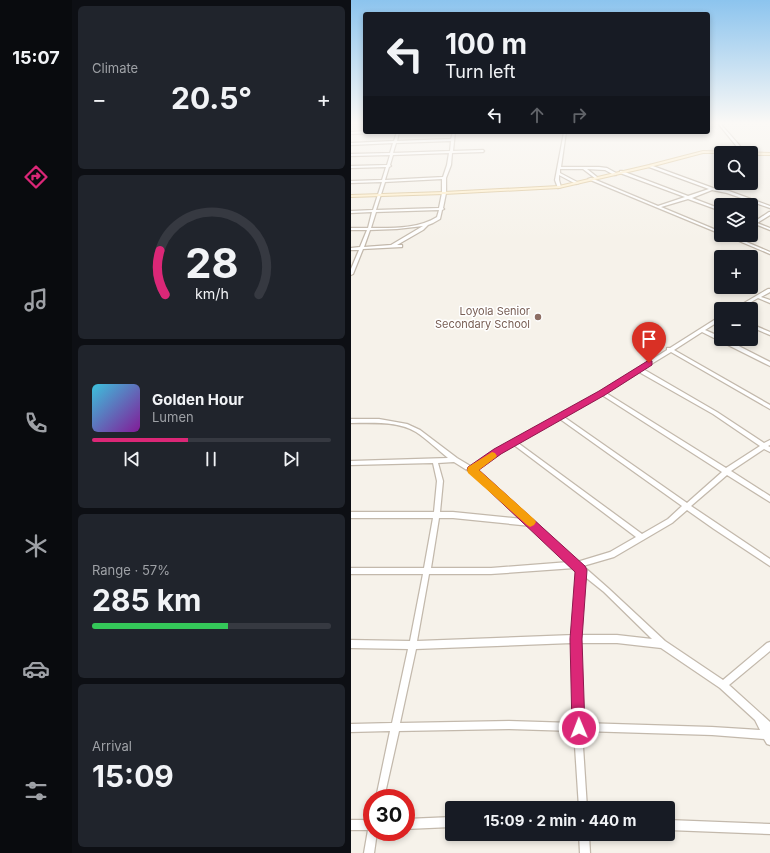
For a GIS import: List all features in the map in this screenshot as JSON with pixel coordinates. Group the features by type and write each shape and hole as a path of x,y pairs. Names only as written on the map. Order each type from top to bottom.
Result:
{"main road":[{"path":"351,196 379,196 559,187 666,162"}],"street":[{"path":"351,274 352,266 369,229 390,162"},
{"path":"391,247 439,218 444,193 444,178 448,162"},
{"path":"559,187 557,180 560,162"},
{"path":"351,167 389,166"},
{"path":"650,166 713,189 728,192 770,207"},
{"path":"559,168 606,169 615,174"},
{"path":"584,169 596,178"},
{"path":"621,172 714,207"},
{"path":"558,173 577,183"},
{"path":"351,182 444,178"},
{"path":"590,179 714,230"},
{"path":"657,207 713,189"},
{"path":"351,212 442,209"},
{"path":"758,220 770,213"},
{"path":"351,229 406,228 427,225"},
{"path":"758,225 770,229"},
{"path":"746,242 770,253"},
{"path":"351,249 401,246"},
{"path":"749,302 770,290"},
{"path":"759,297 770,302"},
{"path":"472,470 497,452 602,393 669,349 714,322"},
{"path":"758,328 770,334"},
{"path":"702,330 714,336"},
{"path":"735,346 770,364"},
{"path":"669,349 770,407"},
{"path":"639,370 715,413 764,448 770,450"},
{"path":"602,393 770,499"},
{"path":"561,417 688,506 716,528 770,562"},
{"path":"351,421 379,421 405,425 418,431 455,460 472,470 532,523 578,567 606,590 662,644 723,685 757,716 769,734"},
{"path":"515,442 642,538"},
{"path":"351,571 491,571 578,567 612,555 671,521 727,471 764,448 770,442"},
{"path":"351,463 455,460"},
{"path":"382,789 413,645 425,571 437,514 440,481 435,461"},
{"path":"351,514 437,514 532,523"},
{"path":"578,567 576,639 583,801"},
{"path":"351,644 413,645 576,639 617,639 662,644"},
{"path":"723,685 770,646"},
{"path":"351,728 509,725 769,734"},
{"path":"415,824 445,822"},
{"path":"351,825 363,825"},
{"path":"675,825 770,829"},
{"path":"369,853 371,841"},
{"path":"584,841 585,853"}],"slow traffic":[{"path":"492,456 472,470 530,522"}],"place":[{"name":"Loyola Senior Secondary School","path":"538,317"}],"route":[{"path":"579,728 576,639 581,570 532,523 472,470 497,452 602,393 649,363"}]}
